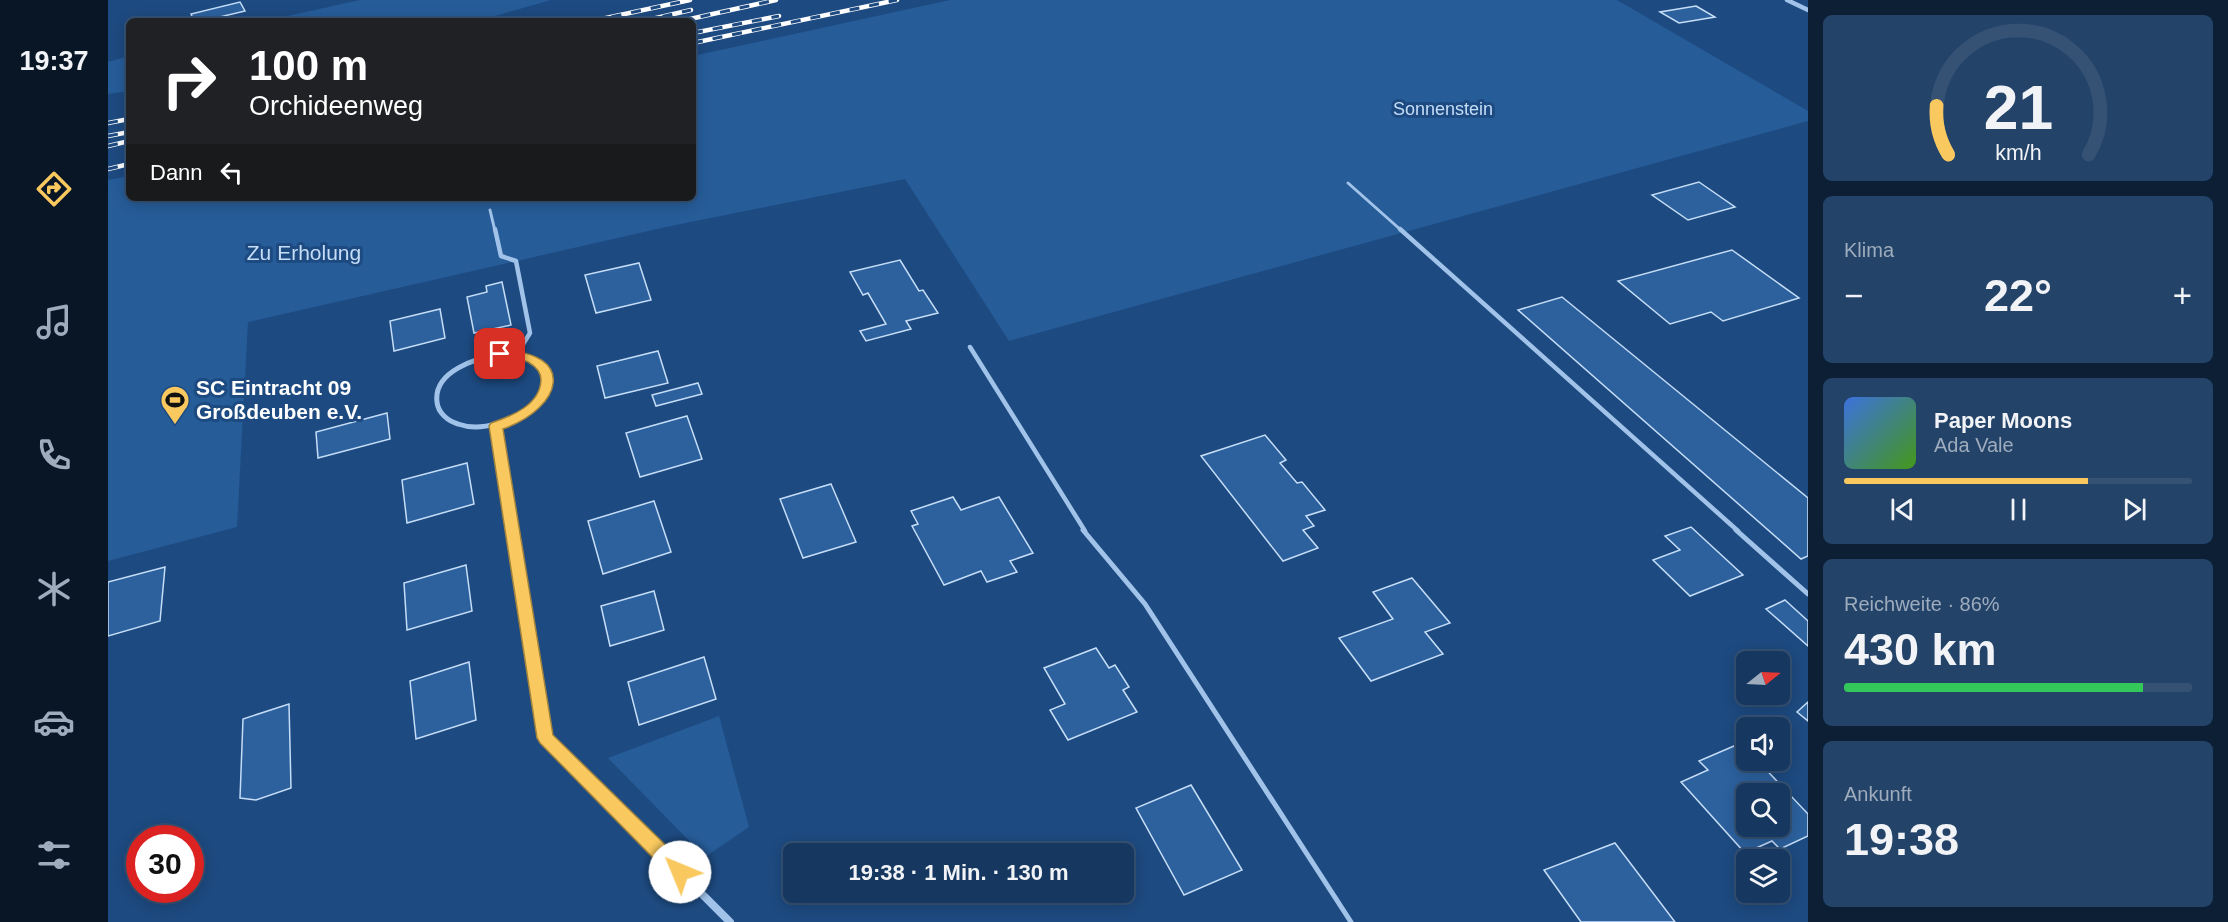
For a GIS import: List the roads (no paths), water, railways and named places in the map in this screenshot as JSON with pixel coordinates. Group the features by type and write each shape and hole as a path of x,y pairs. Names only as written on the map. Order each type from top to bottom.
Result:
{"street":[{"path":"1787,0 1808,10"},
{"path":"500,354 517,354 531,358 542,366 547,376 547,387 541,399 530,411 496,426 477,428 459,426 446,420 438,410 435,398 440,386 450,374 465,364 500,354"},
{"path":"496,426 546,738 730,922"}],"lane":[{"path":"1348,183 1808,594"},
{"path":"490,210 501,256 516,261 530,333 517,354"},
{"path":"970,346 1082,528 1145,604 1351,922"}],"railway":[{"path":"606,18 690,0"},
{"path":"695,18 776,0"},
{"path":"696,42 897,0"},
{"path":"656,18 691,10"},
{"path":"696,32 779,16"},
{"path":"108,123 126,120"},
{"path":"108,136 126,133"},
{"path":"108,146 126,142"},
{"path":"108,169 126,165"}],"place":[{"name":"SC Eintracht 09 Großdeuben e.V.","path":"175,426"}],"park label":[{"name":"Sonnenstein","path":"1443,109"},
{"name":"Zu Erholung","path":"304,253"}]}
